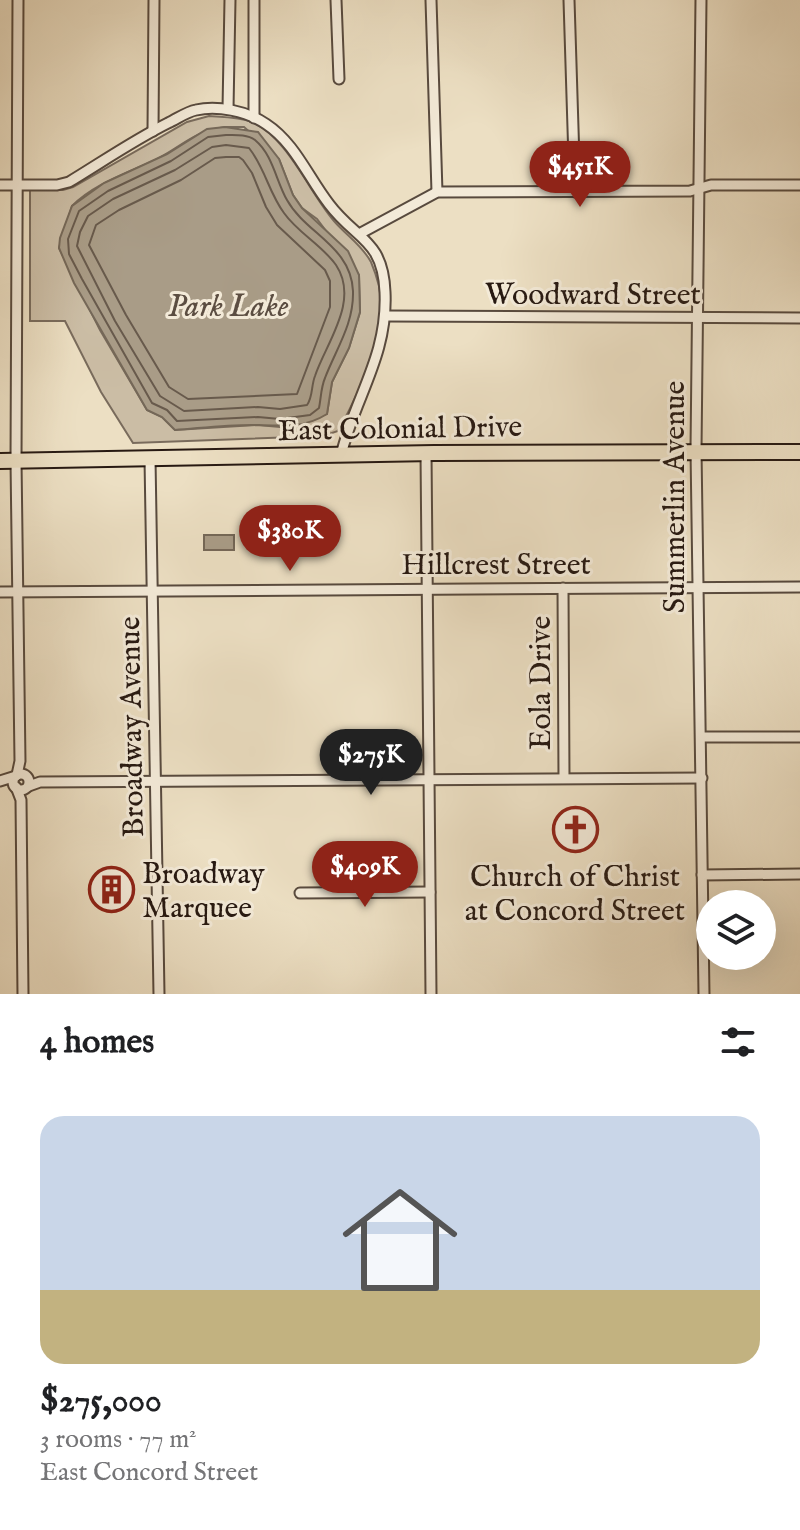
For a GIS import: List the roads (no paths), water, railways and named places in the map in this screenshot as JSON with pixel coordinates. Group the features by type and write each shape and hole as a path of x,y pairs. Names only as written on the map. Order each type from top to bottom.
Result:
{"highway":[{"name":"East Colonial Drive","path":"0,461 426,453 800,452"}],"street":[{"path":"18,0 16,461 23,994"},
{"path":"153,131 154,0"},
{"path":"228,109 230,0"},
{"path":"254,0 254,118"},
{"path":"336,0 339,79"},
{"path":"431,0 437,192"},
{"path":"569,0 575,192"},
{"name":"Summerlin Avenue","path":"701,0 696,450 704,994"},
{"path":"0,185 57,185 69,182 193,110 228,109 267,124 305,166 327,202 344,222 361,233 376,250 382,266 385,316 376,363 346,435 341,455"},
{"path":"361,233 437,192 690,191 711,185 800,185"},
{"name":"Woodward Street","path":"385,316 800,318"},
{"path":"426,453 431,994"},
{"name":"Broadway Avenue","path":"150,459 159,994"},
{"name":"Hillcrest Street","path":"0,592 800,587"},
{"name":"Eola Drive","path":"563,588 564,778"},
{"path":"702,737 800,737"},
{"path":"0,782 702,778"},
{"path":"702,875 800,874"},
{"path":"300,893 430,892"}],"water":[{"name":"Park Lake","path":"225,127 258,132 279,159 293,195 302,208 348,251 359,275 360,312 349,348 332,382 327,414 294,425 175,430 162,417 147,410 74,283 59,248 60,238 72,206 104,183 167,154 207,129"},
{"path":"204,535 234,535 234,550 204,550"}],"place":[{"name":"Church of Christ at Concord Street","path":"575,830"},
{"name":"Broadway Marquee","path":"111,890"}]}
